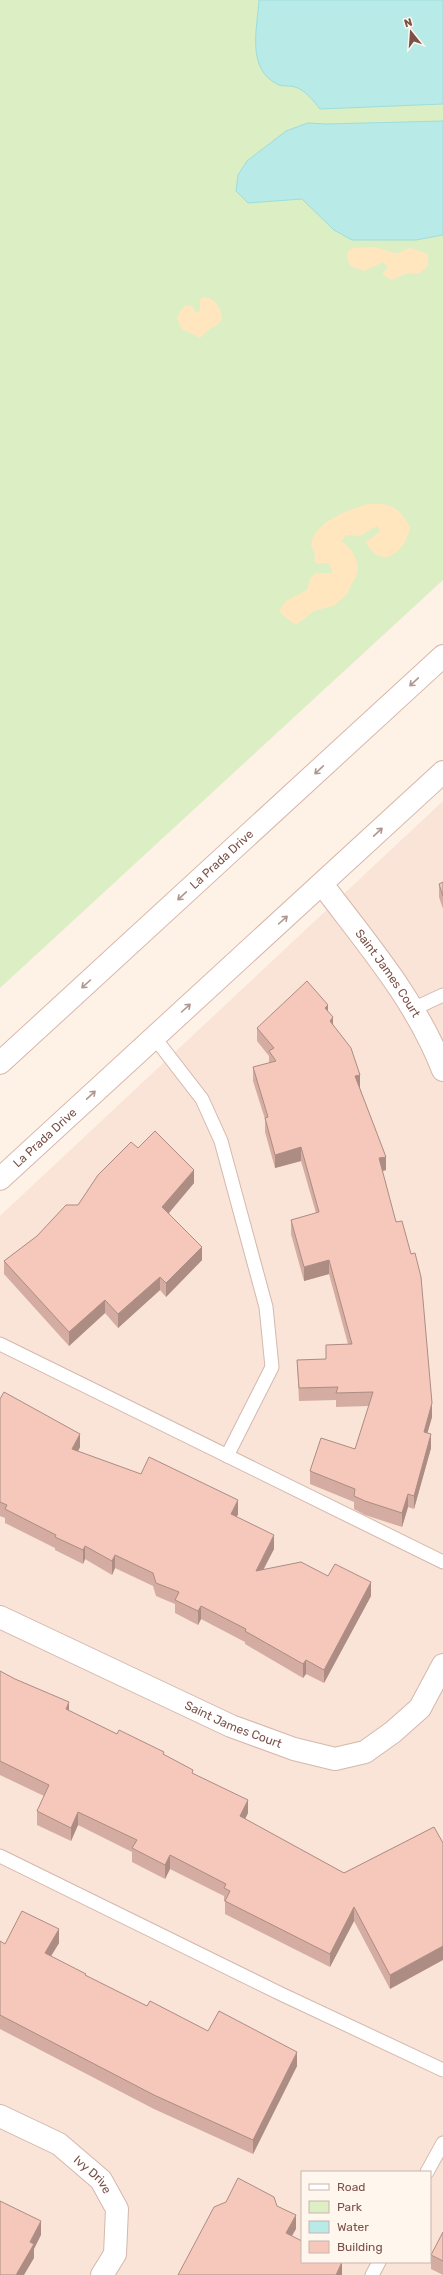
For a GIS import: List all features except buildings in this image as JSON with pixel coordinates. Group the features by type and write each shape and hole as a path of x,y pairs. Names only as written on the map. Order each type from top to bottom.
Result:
{"main road":[{"name":"La Prada Drive","path":"0,1063 443,656"},
{"name":"La Prada Drive","path":"0,1179 443,772"},
{"name":"Saint James Court","path":"322,884 400,987 431,1038 443,1070"},
{"name":"Saint James Court","path":"0,1617 230,1726 294,1749 336,1759 365,1752 393,1732 420,1708 443,1665"},
{"name":"Ivy Drive","path":"0,2116 59,2144 101,2180 117,2209 115,2254 102,2275"}],"lane":[{"path":"413,1009 443,995"},
{"path":"154,1037 202,1099 221,1141 266,1307 272,1367 227,1456"},
{"path":"0,1344 443,1562"},
{"path":"0,1856 279,1993 443,2070"},
{"path":"428,2171 443,2143"},
{"path":"372,2275 378,2263"}],"shaded area":[{"path":"443,801 443,2275 0,2275 0,1216"}],"green space":[{"path":"0,0 443,0 443,580 0,988"}],"sand":[{"path":"373,247 396,253 410,248 428,254 428,266 420,273 405,274 392,280 383,275 388,267 383,262 365,271 350,265 347,256 348,251 354,248"},
{"path":"203,297 211,299 217,304 221,312 222,320 216,326 209,329 200,338 182,329 177,319 180,311 185,306 192,306 196,313 200,311 200,300"},
{"path":"368,504 383,504 394,508 402,515 410,527 404,544 398,551 385,557 379,556 372,551 366,542 380,531 377,526 360,536 347,535 341,541 352,551 358,566 356,576 348,593 335,605 314,611 296,625 281,614 280,609 286,601 307,590 310,579 316,573 332,573 328,563 317,564 314,560 315,552 311,546 313,538 318,530 332,518"}],"water":[{"path":"259,0 443,0 443,104 320,109 302,90 293,86 279,85 269,78 262,70 256,48"},
{"path":"443,121 443,235 416,240 352,240 334,230 302,199 248,203 236,191 238,175 247,161 286,131 308,123 327,124"}]}
